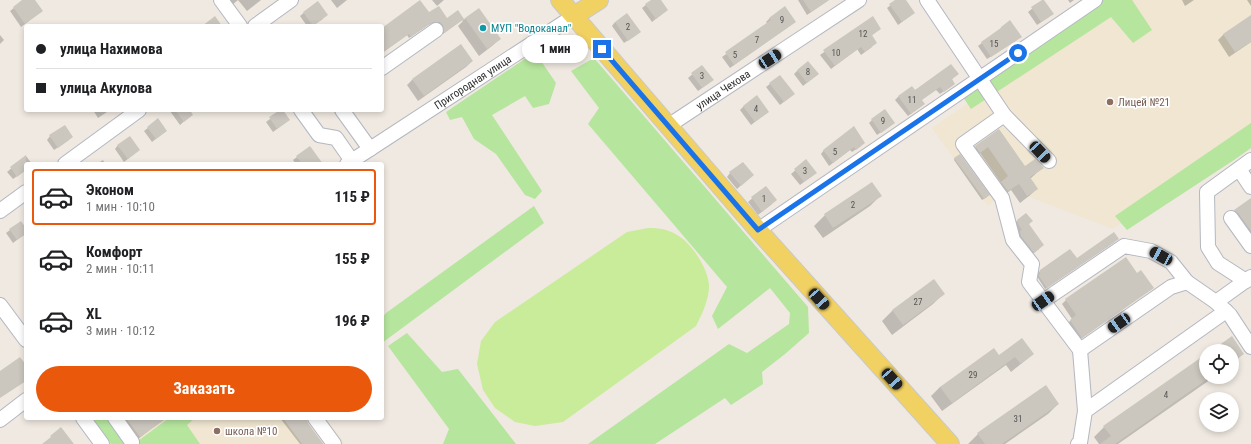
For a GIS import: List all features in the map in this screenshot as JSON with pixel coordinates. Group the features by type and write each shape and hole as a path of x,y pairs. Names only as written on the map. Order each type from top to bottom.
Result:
{"main road":[{"path":"560,0 758,230 950,444"},
{"name":"Пригородная улица","path":"574,16 598,0"}],"street":[{"path":"221,0 239,24"},
{"path":"258,24 291,0"},
{"name":"улица Чехова","path":"668,126 859,0"},
{"path":"927,0 1004,115 1049,161"},
{"path":"758,230 1095,0"},
{"name":"Пригородная улица","path":"349,162 574,16"},
{"path":"384,67 436,30"},
{"path":"68,162 136,112"},
{"path":"303,112 320,135 336,138 349,162"},
{"path":"343,112 370,149"},
{"path":"1004,115 963,144 1002,198 1013,240 1032,264 1029,282 1080,350 1085,411 1080,443 1078,444"},
{"path":"1085,411 1221,307 1248,279 1218,263 1208,246 1207,192 1251,160"},
{"path":"1239,169 1251,187"},
{"path":"0,211 24,193"},
{"path":"1231,218 1251,246"},
{"path":"1043,301 1124,246 1151,251 1171,262 1187,282 1230,315 1251,347"},
{"path":"1080,350 1171,287 1187,282"},
{"path":"1,308 24,337"},
{"path":"0,420 24,402"},
{"path":"84,420 102,444"},
{"path":"116,420 132,442"},
{"path":"316,420 334,444"}],"shaded area":[{"name":"Лицей №21","path":"1116,0 1251,0 1251,134 1113,229 1027,196 1019,184 988,206 932,128"},
{"name":"школа №10","path":"89,420 327,420 345,444 107,444"}],"green space":[{"path":"1102,0 1132,0 1152,30 1133,43 1111,17 971,109 963,97"},
{"path":"535,52 556,83 549,104 533,108 525,96 492,115 542,191 535,199 525,195 496,154 474,139 462,117 450,120 446,112"},
{"path":"594,58 808,307 809,333 762,372 763,384 731,405 725,398 655,444 588,444 729,344 747,353 789,324 790,313 770,288 718,329 712,316 727,287 588,124 599,108 571,71"},
{"path":"1251,123 1251,148 1234,160 1127,230 1115,216"},
{"path":"534,206 544,223 384,342 384,316"},
{"path":"648,228 667,230 683,239 699,258 707,274 709,288 707,298 696,326 563,422 535,426 515,422 495,408 483,390 477,364 481,341 495,322 627,232"},
{"path":"407,333 442,372 458,369 516,444 443,444 449,429 388,346"},
{"path":"94,420 112,420 130,444 111,444"},
{"path":"166,420 193,420 187,425 200,444 134,444"}],"building":[{"path":"22,0 35,0 43,11 25,24 13,7"},
{"path":"420,0 429,12 439,6 447,18 458,10 464,19 444,33 443,25 440,22 431,23 411,37 409,34 384,52 384,27"},
{"path":"651,0 661,0 668,10 656,19 645,4"},
{"path":"803,0 829,0 811,12"},
{"path":"895,0 906,0 915,13 902,22 889,4"},
{"path":"1044,0 1054,14 1041,22 1031,7"},
{"path":"318,1 328,15 316,24 312,24 303,12"},
{"path":"785,6 796,22 734,65 725,52 771,20 769,18"},
{"name":"МУП \"Водоканал\"","path":"479,8 501,39 487,49 465,18"},
{"path":"627,13 641,32 628,41 615,22"},
{"path":"1251,15 1251,42 1235,52 1223,34"},
{"path":"215,16 221,24 205,24"},
{"path":"873,16 881,29 872,35 877,43 865,52 861,47 835,66 823,50"},
{"path":"1010,20 1022,37 991,57 981,42"},
{"path":"461,44 473,61 424,96 412,79"},
{"path":"808,61 819,74 807,83 797,70"},
{"path":"951,64 959,74 952,79 955,84 944,92 940,87 922,100 925,104 911,114 898,96 912,86 915,90"},
{"path":"702,65 714,80 702,88 691,73"},
{"path":"780,75 795,94 784,102 769,83"},
{"path":"757,95 769,112 755,122 743,106"},
{"path":"885,109 895,123 881,133 871,119"},
{"path":"176,112 191,112 193,115 184,122"},
{"path":"277,112 284,112 290,120 277,129 269,117"},
{"path":"158,118 167,131 156,139 147,127"},
{"path":"65,125 73,137 58,148 49,135"},
{"path":"854,126 865,143 856,150 854,147 833,163 823,150"},
{"path":"999,129 1025,166 1035,159 1044,168 1030,177 1038,189 1027,196 1019,184 1008,191 1001,182 1008,176 988,147 980,153 975,146"},
{"path":"130,136 140,150 128,159 117,145"},
{"path":"310,146 322,162 300,162 296,156"},
{"path":"960,154 990,195 984,199 954,158"},
{"path":"26,155 24,172 17,177 10,167"},
{"path":"806,159 817,173 804,182 794,169"},
{"path":"743,162 754,175 741,186 729,172"},
{"path":"872,182 882,196 833,228 824,214"},
{"path":"766,186 777,200 762,212 751,197"},
{"path":"1251,198 1251,231 1238,213 1234,210"},
{"path":"1026,213 1033,221 1029,224 1044,245 1034,253 1021,236 1020,231 1022,230 1017,220"},
{"path":"21,221 24,225 24,235 17,240 9,229"},
{"path":"1114,232 1119,239 1047,288 1039,276 1040,270 1070,249 1077,258"},
{"path":"1126,257 1137,273 1141,270 1154,288 1082,338 1070,320 1076,315 1065,299"},
{"path":"934,279 945,294 903,325 892,310"},
{"path":"1232,336 1237,344 1221,344"},
{"path":"1022,338 1034,354 1021,364 1015,357 952,403 940,387 994,348 999,355"},
{"path":"1239,346 1244,354 1239,357"},
{"path":"20,357 24,362 24,382 0,398 0,371"},
{"path":"1199,359 1199,384 1200,384 1115,444 1100,444 1111,436 1103,426"},
{"path":"1046,385 1059,404 1002,444 985,444 977,433"},
{"path":"127,420 164,420 140,437"},
{"path":"284,420 307,420 323,444 302,444"},
{"path":"61,427 74,444 42,444 51,437 50,436"}],"place":[{"name":"МУП \"Водоканал\"","path":"483,28"},
{"name":"Лицей №21","path":"1110,102"},
{"name":"школа №10","path":"217,431"}],"route":[{"path":"602,49 758,230 1018,53"}]}
